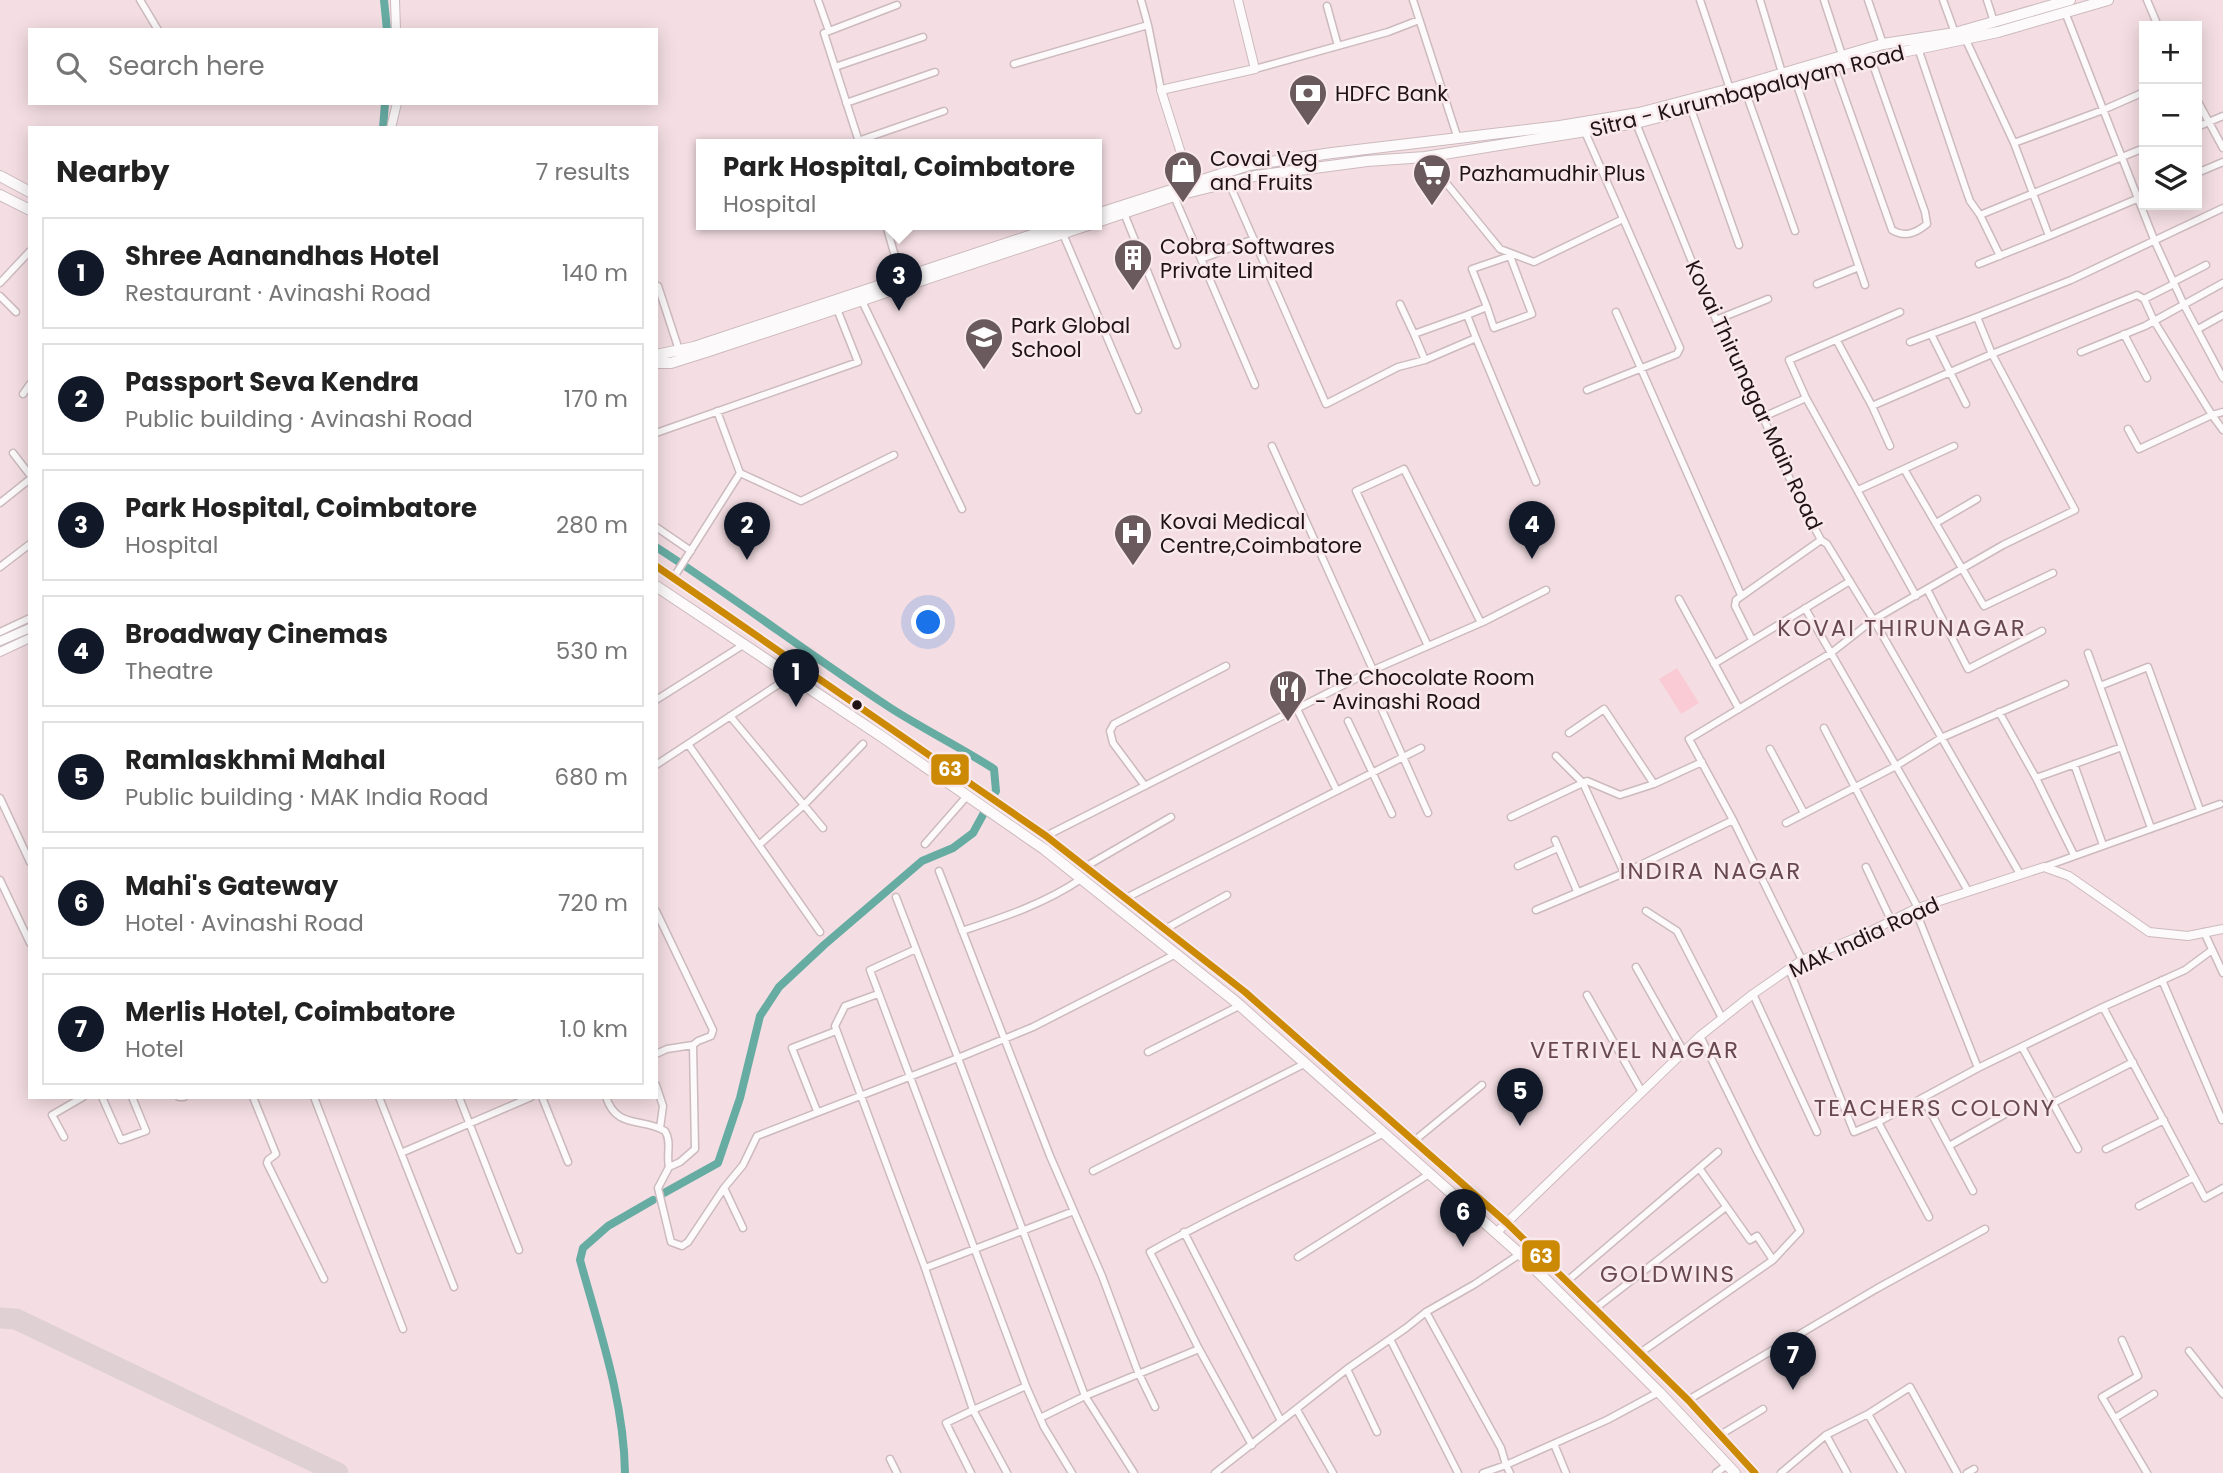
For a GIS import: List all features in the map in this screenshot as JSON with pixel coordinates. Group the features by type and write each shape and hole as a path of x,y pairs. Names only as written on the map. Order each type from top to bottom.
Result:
{"main road":[{"path":"1191,187 1248,165 1639,113 1787,77 1842,55 1883,44 1955,33 2047,3 2070,0"},
{"name":"Sitra - Kurumbapalayam Road","path":"1102,213 1191,187 1230,183 1255,176 1367,161 1425,157 1636,123 1691,110 1787,77 1998,32 2108,0"},
{"path":"0,176 28,191"},
{"name":"Sitra - Kurumbapalayam Road","path":"1102,220 1174,197 1191,187"},
{"path":"0,195 28,209"},
{"path":"658,364 674,356 1063,230"},
{"path":"658,355 674,356 837,309 907,281"},
{"path":"658,567 958,774 976,797"},
{"path":"673,576 658,587 1003,815 1174,955 1241,1005 1520,1254 1659,1392 1731,1469"},
{"path":"1003,815 1046,836 1245,992 1507,1223 1596,1308 1755,1473"}],"street":[{"path":"140,0 157,28"},
{"path":"395,0 396,28"},
{"path":"818,0 829,31"},
{"path":"1141,0 1161,90 1191,187"},
{"path":"1238,0 1255,69"},
{"path":"1413,0 1458,139"},
{"path":"1700,0 1730,89"},
{"path":"1760,0 1866,285"},
{"path":"1824,0 1842,55"},
{"path":"1868,0 1883,44"},
{"path":"1943,0 1955,33"},
{"path":"1987,0 1994,22"},
{"path":"2147,0 2156,21"},
{"path":"858,139 824,33 897,5"},
{"path":"1327,6 1338,46"},
{"path":"2065,12 2155,242 2184,305 2223,377"},
{"path":"1161,90 1255,69 1388,32 1419,20"},
{"path":"1014,64 1148,25"},
{"path":"835,67 923,37"},
{"path":"1965,38 2014,143 2049,236"},
{"path":"1918,48 1970,201 2000,256"},
{"path":"1834,67 1892,230 1905,235 1914,233 1927,224 1925,212 1871,59"},
{"path":"846,103 935,72"},
{"path":"1746,93 1795,231"},
{"path":"2014,143 2139,94"},
{"path":"391,126 397,105"},
{"path":"2202,109 2223,148"},
{"path":"1691,110 1739,244"},
{"path":"870,139 944,111"},
{"path":"2202,125 2223,116"},
{"name":"Kovai Thirunagar Main Road","path":"1636,123 1716,320 1821,540 1827,544 1850,581 2020,874"},
{"path":"1585,132 1680,348 1676,354 1587,390"},
{"path":"1980,215 2139,150"},
{"path":"1425,157 1505,253 1534,262 1623,219"},
{"path":"2202,171 2223,162"},
{"path":"1230,183 1326,404 1398,368 1476,338"},
{"path":"1174,197 1255,385"},
{"path":"1979,264 2137,200"},
{"path":"1910,342 2071,280 2223,208"},
{"path":"1124,213 1177,345"},
{"path":"887,230 895,256 907,281"},
{"path":"1063,230 1138,410"},
{"path":"1201,259 1254,239"},
{"path":"0,283 28,253"},
{"path":"1510,256 1532,314 1494,328 1487,307 1472,270 1510,256"},
{"path":"2144,299 2206,265"},
{"path":"1817,284 1859,267"},
{"path":"2081,352 2154,321 2223,283"},
{"path":"658,290 674,356"},
{"path":"1872,406 2137,295 2144,299 2154,321 2223,430"},
{"path":"0,296 16,312"},
{"path":"1716,320 1768,299"},
{"path":"862,301 962,509"},
{"path":"1400,304 1424,360"},
{"path":"1414,334 1487,307"},
{"path":"658,432 858,362 837,309"},
{"path":"1616,312 1741,596"},
{"path":"1900,312 1789,360 1806,398 1916,596"},
{"path":"1467,315 1536,482"},
{"path":"2198,329 2223,315"},
{"path":"1802,960 1733,820 1689,739 1831,653 1873,620 1961,569 2075,510 1992,354 1977,317"},
{"path":"1931,334 1966,404"},
{"path":"2124,334 2147,378"},
{"path":"1837,341 1890,446"},
{"path":"23,394 28,387"},
{"path":"1763,416 1806,398"},
{"path":"717,411 740,473 801,501 894,455"},
{"path":"2128,429 2139,449 2223,412"},
{"path":"1272,446 1373,670"},
{"path":"1858,490 1954,446"},
{"path":"13,453 28,474"},
{"path":"1428,646 1356,491 1404,468 1482,623"},
{"path":"1904,469 1983,606 2053,573"},
{"path":"673,576 740,473"},
{"path":"0,503 28,479"},
{"path":"1936,523 1977,499"},
{"path":"658,528 690,552"},
{"path":"1752,640 1735,606 1741,596 1821,540"},
{"path":"0,567 28,546"},
{"path":"1714,664 1850,581"},
{"path":"1927,589 1968,669 2042,631"},
{"path":"1046,836 1373,670 1482,623 1546,590"},
{"path":"1679,599 1739,709"},
{"path":"1805,608 1968,891"},
{"path":"0,632 28,619"},
{"path":"0,641 28,629"},
{"path":"0,652 28,639"},
{"path":"658,699 743,645"},
{"path":"2088,653 2151,828"},
{"path":"1145,786 1113,743 1110,731 1114,724 1227,666"},
{"path":"2100,686 2148,667 2200,810"},
{"path":"658,764 791,676"},
{"path":"1786,822 1896,766 1941,738 2065,684"},
{"path":"1378,701 1428,813"},
{"path":"1297,709 1338,791"},
{"path":"1569,733 1604,709 1654,784"},
{"path":"1999,712 2036,778 2074,855"},
{"path":"730,716 823,828"},
{"path":"1348,721 1392,814"},
{"path":"1825,728 1917,908 1978,1069"},
{"path":"688,744 820,932"},
{"path":"759,845 804,805 863,744"},
{"path":"2036,778 2122,747"},
{"path":"1126,898 1421,748"},
{"path":"1770,749 1804,813"},
{"path":"1556,756 1583,783 1624,873"},
{"path":"1511,817 1583,783 1590,782 1620,795 1654,784 1702,762"},
{"path":"2074,764 2103,845"},
{"path":"925,844 976,797"},
{"path":"0,798 28,858"},
{"path":"2044,867 2220,804"},
{"path":"1086,866 1171,817"},
{"path":"1536,910 1624,873 1733,820"},
{"path":"1555,840 1577,891"},
{"path":"1518,866 1558,848"},
{"path":"1866,867 1891,920"},
{"path":"2044,867 2069,876 2149,932 2188,936 2223,929"},
{"name":"MAK India Road","path":"1496,1233 1700,1036 1802,960 1917,908 2044,867"},
{"path":"939,871 1138,1372 1155,1407"},
{"path":"962,931 1055,897 1081,879"},
{"path":"0,880 28,939"},
{"path":"1165,929 1227,895"},
{"path":"896,897 1085,1396 1134,1473"},
{"path":"1646,911 1677,931 1722,1018"},
{"path":"658,915 713,1030 711,1036 693,1045 658,1053"},
{"path":"2204,932 2223,973"},
{"path":"916,949 870,970 1026,1387 1040,1418 1072,1473"},
{"path":"1789,969 1854,1132 2103,1007 2185,970 2213,950"},
{"path":"607,1099 610,1110 621,1118 665,1131 669,1140 669,1167 657,1193 665,1213 671,1242 682,1246 743,1165 757,1136 1033,1027 1174,955"},
{"path":"1636,967 1684,1052"},
{"path":"2162,980 2222,1120"},
{"path":"878,994 845,1006 835,1026 836,1031 926,1268 973,1410 1007,1473"},
{"path":"1753,994 1817,1132"},
{"path":"1587,995 1642,1092"},
{"path":"1147,1052 1241,1005"},
{"path":"2103,1007 2206,1198 2223,1188"},
{"path":"817,1111 792,1048 836,1031"},
{"path":"1640,1353 1773,1260 1800,1231 1700,1036"},
{"path":"669,1167 680,1163 695,1149 693,1045"},
{"path":"2022,1047 2078,1149"},
{"path":"2053,1103 2133,1062"},
{"path":"1093,1171 1306,1063"},
{"path":"1414,1141 1482,1085"},
{"path":"658,1091 663,1106 660,1128"},
{"path":"1923,1098 1973,1191"},
{"path":"64,1137 52,1115 80,1099"},
{"path":"103,1099 121,1140 146,1131 133,1099"},
{"path":"254,1099 276,1154 267,1163 324,1279"},
{"path":"315,1099 403,1329"},
{"path":"380,1099 454,1287"},
{"path":"460,1099 519,1250"},
{"path":"401,1153 526,1099"},
{"path":"543,1099 568,1162"},
{"path":"1949,1146 2007,1113"},
{"path":"2106,1149 2164,1120"},
{"path":"1878,1122 1928,1217"},
{"path":"1252,1445 1150,1252 1184,1232 1308,1173 1384,1133"},
{"path":"1566,1282 1718,1153"},
{"path":"1699,1168 1750,1240 1757,1236 1773,1260"},
{"path":"1298,1257 1431,1173"},
{"path":"2139,1206 2194,1177"},
{"path":"724,1188 743,1228"},
{"path":"1596,1308 1727,1207"},
{"path":"926,1268 1074,1211"},
{"path":"1688,1401 1876,1289 1985,1230"},
{"path":"1184,1232 1281,1421"},
{"path":"1215,1473 1347,1369 1426,1312 1520,1254"},
{"path":"1426,1312 1501,1448 1510,1473"},
{"path":"1390,1339 1458,1473"},
{"path":"2122,1340 2138,1376 2102,1397 2147,1473"},
{"path":"1040,1418 1138,1372 1199,1349"},
{"path":"2189,1351 2223,1394"},
{"path":"1347,1369 1377,1432"},
{"path":"971,1473 946,1423 1026,1387"},
{"path":"1781,1473 1826,1435 1868,1414 1910,1387 1957,1473"},
{"path":"1483,1473 1554,1444 1659,1392"},
{"path":"2115,1418 2154,1394"},
{"path":"1720,1435 1763,1409"},
{"path":"1297,1410 1333,1473"},
{"path":"1868,1414 1902,1473"},
{"path":"1826,1435 1847,1473"},
{"path":"1554,1444 1566,1473"},
{"path":"890,1458 897,1473"},
{"path":"1716,1473 1731,1469"},
{"path":"1967,1473 1974,1469"}],"shaded area":[{"path":"1677,668 1699,703 1681,714 1659,679"}],"waterway":[{"path":"384,0 387,28"},
{"path":"383,126 385,105"},
{"path":"658,548 889,707 994,769 996,791 973,833 953,848 922,861 779,987 760,1016 740,1098 718,1163 664,1193"},
{"path":"625,1473 624,1446 615,1392 580,1260 583,1248 608,1226 653,1200"}],"taxiway":[{"path":"0,1318 16,1319 338,1473"}],"transit line":[{"name":"63","path":"658,567 1046,836 1245,992 1507,1223 1688,1400 1755,1473"}],"place":[{"name":"HDFC Bank","path":"1308,127"},
{"name":"Covai Veg and Fruits","path":"1183,204"},
{"name":"Pazhamudhir Plus","path":"1432,207"},
{"name":"Cobra Softwares Private Limited","path":"1133,292"},
{"name":"Park Hospital, Coimbatore","path":"899,311"},
{"name":"Park Global School","path":"984,371"},
{"name":"Broadway Cinemas","path":"1532,559"},
{"name":"Passport Seva Kendra","path":"747,560"},
{"name":"Kovai Medical Centre,Coimbatore","path":"1133,567"},
{"name":"Shree Aanandhas Hotel","path":"796,707"},
{"name":"The Chocolate Room - Avinashi Road","path":"1288,723"},
{"name":"Ramlaskhmi Mahal","path":"1520,1126"},
{"name":"Mahi's Gateway","path":"1463,1247"},
{"name":"Merlis Hotel, Coimbatore","path":"1793,1390"}],"district":[{"name":"KOVAI THIRUNAGAR","path":"1902,628"},
{"name":"INDIRA NAGAR","path":"1711,871"},
{"name":"VETRIVEL NAGAR","path":"1635,1050"},
{"name":"TEACHERS COLONY","path":"1935,1108"},
{"name":"GOLDWINS","path":"1668,1274"}]}
